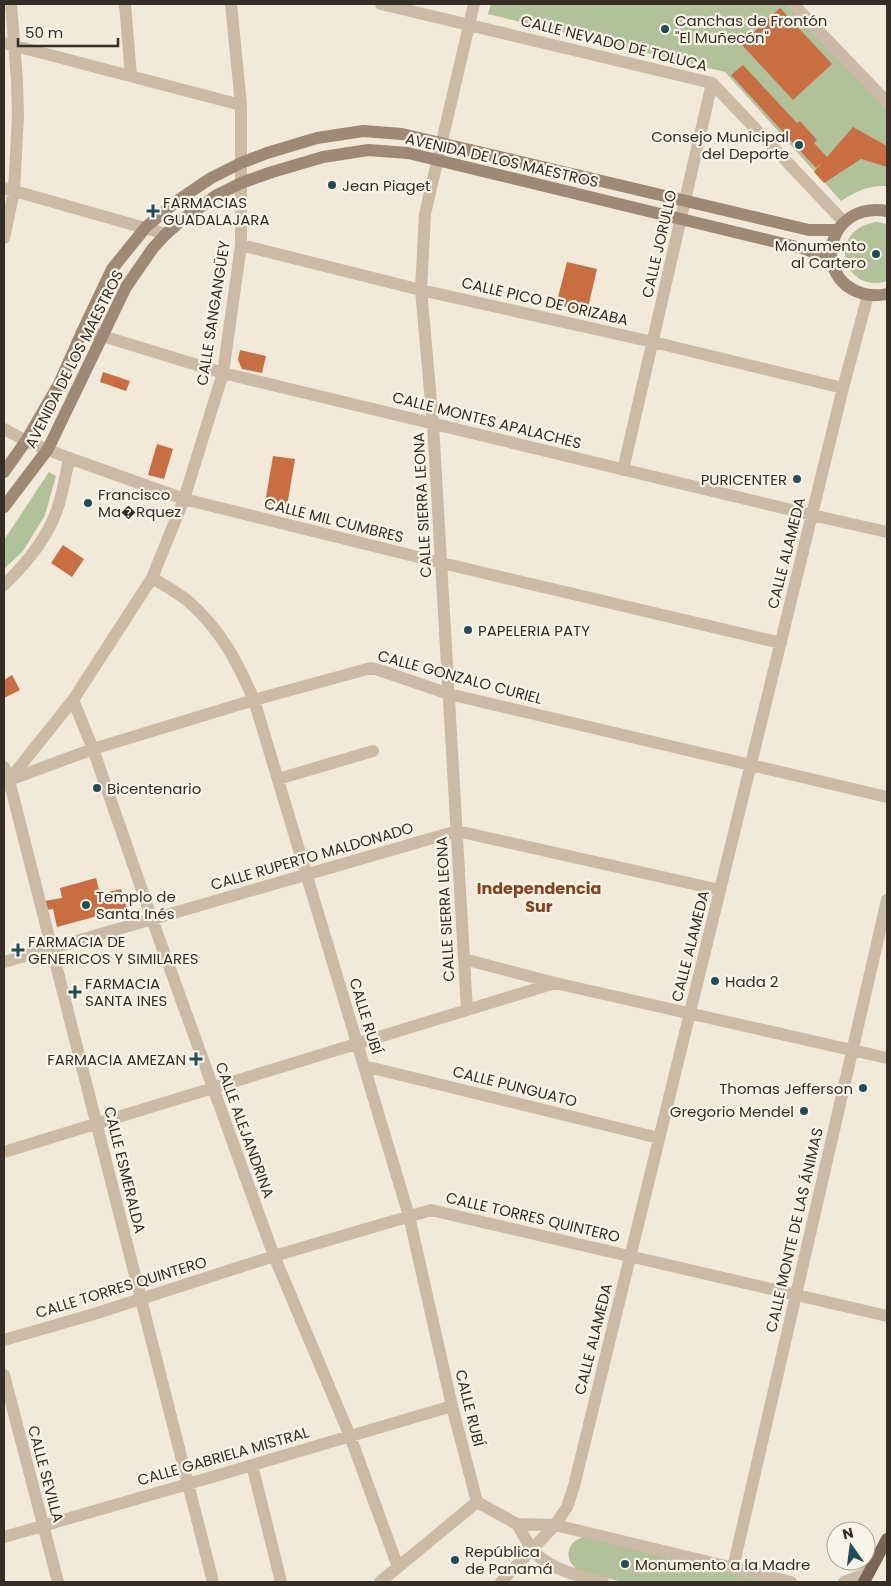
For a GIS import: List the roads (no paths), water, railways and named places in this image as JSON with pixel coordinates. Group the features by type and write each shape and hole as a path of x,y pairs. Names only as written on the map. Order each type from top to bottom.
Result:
{"main road":[{"path":"864,1582 887,1539"}],"street":[{"path":"4,238 18,116 9,44 11,4"},
{"path":"125,4 131,76"},
{"name":"CALLE SANGANGÜEY","path":"6,783 73,700 152,578 184,499 223,374 241,245 241,105 232,4"},
{"name":"CALLE NEVADO DE TOLUCA","path":"381,4 712,83 841,226"},
{"name":"CALLE SIERRA LEONA","path":"467,1010 442,563 433,424 421,290 425,214 474,4"},
{"path":"793,4 887,102"},
{"path":"9,44 241,105"},
{"name":"CALLE JORULLO","path":"623,470 712,83"},
{"name":"AVENIDA DE LOS MAESTROS","path":"4,472 26,441 59,384 112,269 146,228 176,201 211,178 267,153 318,138 363,131 402,134 809,230 841,226"},
{"name":"AVENIDA DE LOS MAESTROS","path":"4,507 48,449 126,287 153,248 182,220 218,195 241,183 323,157 368,150 408,152 805,249 832,260"},
{"path":"9,190 166,234"},
{"path":"887,211 876,209 864,210 854,214 841,226 833,240 831,250 836,273 844,283 855,291 868,295 881,296 887,294"},
{"name":"CALLE PICO DE ORIZABA","path":"241,245 421,290 652,342 843,388"},
{"name":"CALLE ALAMEDA","path":"501,1582 555,1525 566,1507 574,1486 843,388 868,295"},
{"name":"CALLE MONTES APALACHES","path":"83,330 223,374 887,532"},
{"name":"CALLE MIL CUMBRES","path":"4,429 26,441 184,499 442,563 781,643"},
{"path":"4,585 33,555 48,531 58,507 70,458"},
{"name":"CALLE RUBÍ","path":"152,578 187,600 217,631 238,663 254,700 409,1216 452,1406 477,1502"},
{"name":"CALLE GONZALO CURIEL","path":"6,783 93,749 254,700 371,668 449,694 751,766 887,796"},
{"name":"CALLE ALEJANDRINA","path":"73,700 93,749 152,919 274,1256 350,1436 398,1567"},
{"path":"278,779 373,751"},
{"name":"CALLE ESMERALDA","path":"4,767 6,783 52,948 213,1582"},
{"name":"CALLE RUPERTO MALDONADO","path":"4,962 457,831 720,890"},
{"name":"CALLE MONTE DE LAS ÁNIMAS","path":"733,1568 887,900"},
{"path":"464,959 555,983 887,1058"},
{"path":"4,1152 555,983"},
{"name":"CALLE PUNGUATO","path":"364,1066 659,1138"},
{"name":"CALLE TORRES QUINTERO","path":"4,1340 94,1314 274,1256 431,1210 887,1316"},
{"name":"CALLE SEVILLA","path":"4,1375 58,1582"},
{"name":"CALLE GABRIELA MISTRAL","path":"4,1537 452,1406"},
{"path":"252,1465 280,1582"},
{"path":"380,1582 477,1502 517,1524 555,1525 791,1582"},
{"path":"517,1524 533,1550 549,1564 571,1574 603,1582"},
{"path":"844,1582 863,1575 877,1560"}],"place":[{"name":"Canchas de Frontón \"El Muñecón\"","path":"665,29"},
{"name":"Consejo Municipal del Deporte","path":"799,145"},
{"name":"Jean Piaget","path":"332,185"},
{"name":"FARMACIAS GUADALAJARA","path":"153,211"},
{"name":"Monumento al Cartero","path":"876,254"},
{"name":"PURICENTER","path":"797,479"},
{"name":"Francisco Ma�Rquez","path":"88,503"},
{"name":"PAPELERIA PATY","path":"468,630"},
{"name":"Bicentenario","path":"97,788"},
{"name":"Templo de Santa Inés","path":"86,905"},
{"name":"FARMACIA DE GENERICOS Y SIMILARES","path":"18,950"},
{"name":"Hada 2","path":"715,981"},
{"name":"FARMACIA SANTA INES","path":"75,992"},
{"name":"FARMACIA AMEZAN","path":"196,1059"},
{"name":"Thomas Jefferson","path":"863,1088"},
{"name":"Gregorio Mendel","path":"804,1111"},
{"name":"República de Panamá","path":"455,1560"},
{"name":"Monumento a la Madre","path":"625,1564"}],"district":[{"name":"Independencia Sur","path":"539,897"}]}
